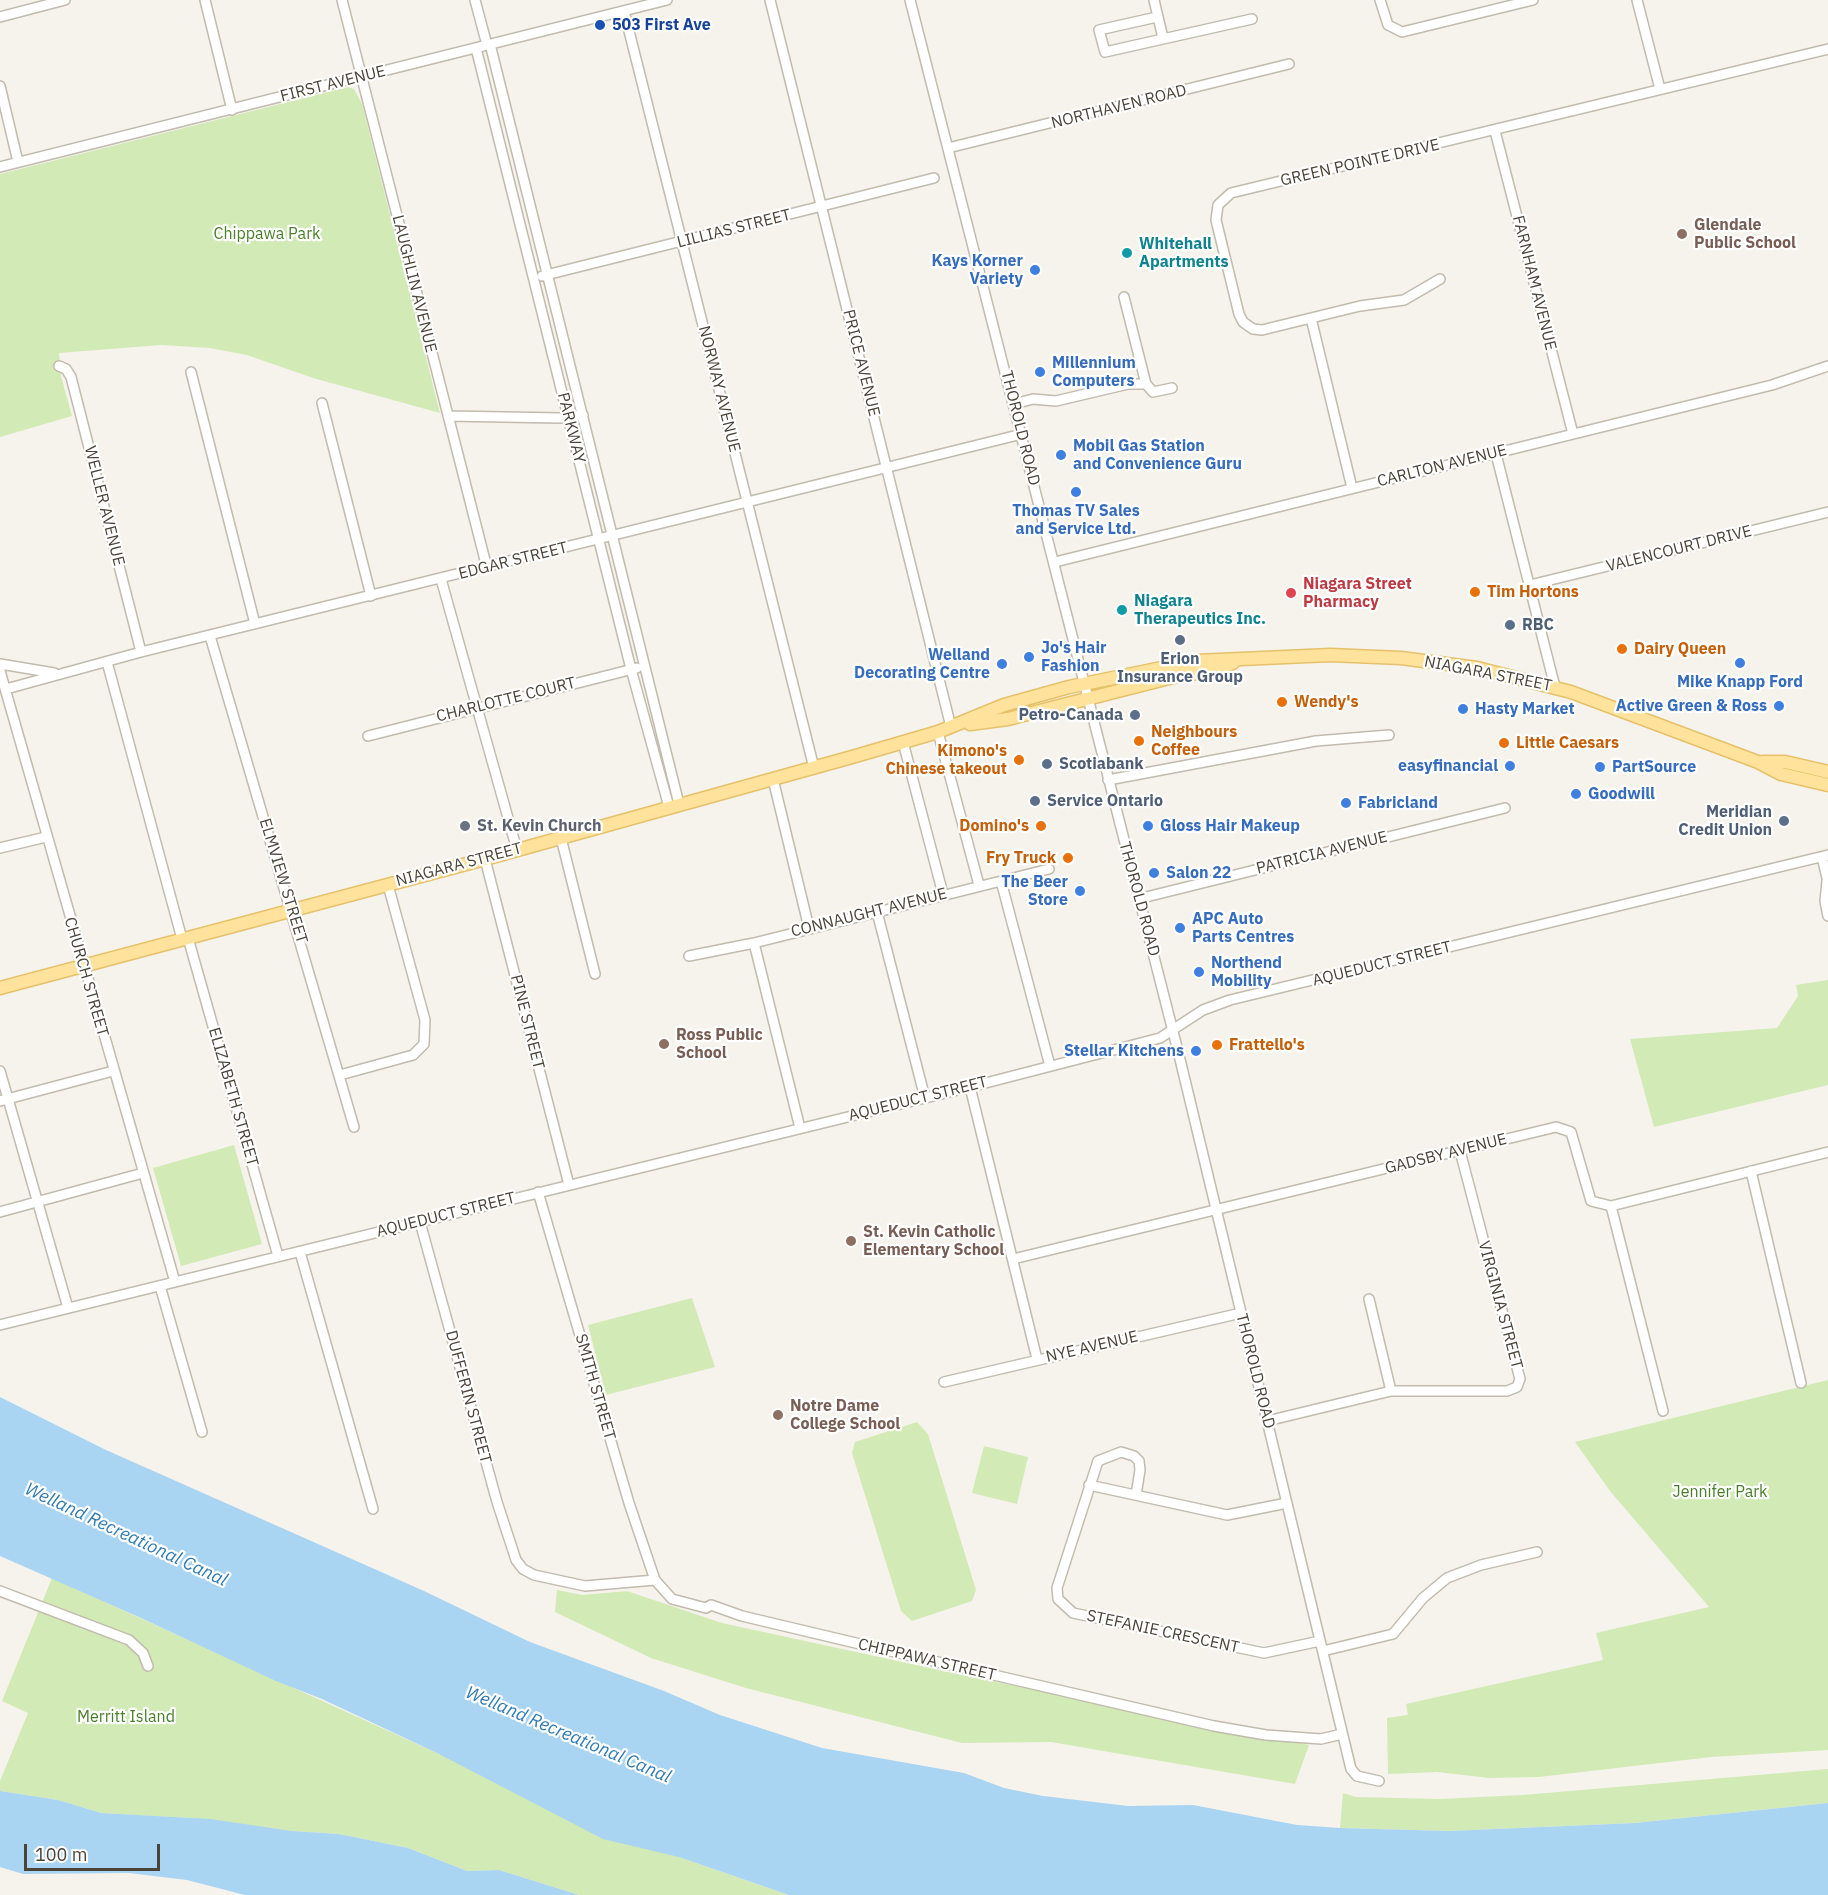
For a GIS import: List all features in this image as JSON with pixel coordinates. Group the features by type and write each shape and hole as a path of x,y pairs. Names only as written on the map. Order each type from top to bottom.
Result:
{"main road":[{"name":"NIAGARA STREET","path":"0,988 485,860 674,805 814,768 938,732 1004,705 1085,684 1197,661 1330,655 1401,658 1477,668 1555,687 1758,762 1781,774 1828,785"},
{"name":"NIAGARA STREET","path":"951,727 1008,719 1173,677 1215,670 1240,660"},
{"name":"NIAGARA STREET","path":"1758,762 1785,762 1828,772"}],"street":[{"path":"0,17 65,0"},
{"path":"205,0 232,110"},
{"name":"LAUGHLIN AVENUE","path":"342,0 487,568"},
{"name":"PARKWAY","path":"475,0 520,165 613,536 645,666 674,805"},
{"name":"FIRST AVENUE","path":"0,167 667,0"},
{"name":"PRICE AVENUE","path":"770,0 951,727"},
{"name":"THOROLD ROAD","path":"910,0 1172,1029 1352,1772 1379,1781"},
{"path":"1154,0 1163,38"},
{"path":"1380,0 1388,25 1402,32 1503,4 1533,0"},
{"path":"1637,0 1660,89"},
{"name":"NORWAY AVENUE","path":"624,11 814,768"},
{"path":"1157,17 1099,30 1105,52 1252,19"},
{"name":"PARKWAY","path":"476,48 631,669 674,805"},
{"name":"GREEN POINTE DRIVE","path":"1440,279 1404,300 1360,306 1262,330 1253,329 1243,322 1237,308 1216,220 1216,209 1222,199 1231,193 1828,49"},
{"name":"NORTHAVEN ROAD","path":"948,148 1289,64"},
{"path":"0,87 18,162"},
{"name":"FARNHAM AVENUE","path":"1495,131 1573,434"},
{"path":"506,169 520,165"},
{"name":"LILLIAS STREET","path":"534,278 934,178"},
{"path":"1124,297 1146,384 1153,392 1172,388"},
{"path":"1311,318 1352,488"},
{"name":"WELLER AVENUE","path":"59,366 66,369 71,377 141,652"},
{"name":"CARLTON AVENUE","path":"1054,562 1772,385 1828,366"},
{"path":"191,372 255,624"},
{"path":"1014,404 1033,399 1056,401 1128,384 1146,384"},
{"path":"322,403 371,596"},
{"path":"448,416 568,418 583,415"},
{"name":"EDGAR STREET","path":"6,689 141,652 1022,434"},
{"path":"1496,453 1555,687"},
{"name":"VALENCOURT DRIVE","path":"1530,585 1828,513"},
{"path":"441,579 517,850"},
{"name":"ELMVIEW STREET","path":"210,636 354,1127"},
{"name":"ELIZABETH STREET","path":"107,662 278,1256"},
{"path":"0,664 59,673"},
{"name":"CHARLOTTE COURT","path":"368,736 645,666"},
{"name":"CHURCH STREET","path":"0,671 175,1282"},
{"path":"938,732 980,885"},
{"path":"1108,780 1316,741 1389,735"},
{"path":"903,741 943,894"},
{"path":"772,779 809,928"},
{"name":"PATRICIA AVENUE","path":"1138,898 1505,808"},
{"path":"0,848 46,837"},
{"path":"561,838 595,974"},
{"path":"1825,856 1828,882 1825,901 1828,916"},
{"name":"AQUEDUCT STREET","path":"0,1325 970,1087 1160,1038 1203,1010 1230,1000 1825,856"},
{"name":"PINE STREET","path":"485,860 569,1185"},
{"name":"CONNAUGHT AVENUE","path":"690,956 754,943 1049,869"},
{"path":"1001,881 1050,1066"},
{"path":"340,1075 413,1055 421,1049 425,1041 425,1020 388,885"},
{"path":"877,912 925,1098"},
{"path":"754,943 800,1128"},
{"path":"0,1071 4,1100 38,1202 68,1308"},
{"path":"4,1100 113,1071"},
{"path":"970,1087 1037,1359"},
{"name":"GADSBY AVENUE","path":"1013,1259 1556,1127 1571,1132 1591,1200 1611,1206"},
{"name":"VIRGINIA STREET","path":"1267,1421 1391,1391 1507,1391 1517,1387 1520,1379 1460,1151"},
{"path":"1663,1411 1611,1206 1828,1152"},
{"path":"1751,1172 1801,1383"},
{"path":"0,1212 143,1173"},
{"name":"SMITH STREET","path":"538,1192 629,1503 655,1580"},
{"name":"DUFFERIN STREET","path":"420,1222 513,1554 523,1569 534,1575 585,1586 655,1580"},
{"path":"300,1252 373,1509"},
{"path":"160,1286 202,1432"},
{"path":"1369,1299 1391,1391"},
{"name":"NYE AVENUE","path":"944,1382 1241,1313"},
{"name":"STEFANIE CRESCENT","path":"1136,1495 1140,1464 1131,1453 1121,1452 1103,1457 1095,1466 1075,1537 1057,1588 1058,1599 1073,1613 1264,1653 1320,1641"},
{"path":"1089,1485 1227,1515 1287,1503"},
{"path":"1323,1651 1393,1634 1423,1598 1447,1578 1481,1565 1537,1552"},
{"name":"CHIPPAWA STREET","path":"655,1580 672,1599 696,1606 706,1608 711,1605 742,1616 1158,1715 1266,1735 1321,1739 1342,1734"},
{"path":"0,1591 129,1640 143,1653 148,1666"}],"green space":[{"name":"Chippawa Park","path":"348,87 354,89 362,104 440,413 313,378 247,355 210,348 161,345 59,353 61,376 72,416 0,437 0,174"},
{"path":"1828,980 1828,1085 1654,1127 1630,1039 1777,1028 1798,996 1796,985"},
{"path":"234,1145 262,1244 181,1266 153,1168"},
{"path":"692,1298 715,1367 606,1395 588,1325"},
{"name":"Jennifer Park","path":"1828,1380 1828,1750 1711,1757 1539,1777 1489,1778 1437,1772 1388,1774 1387,1718 1408,1715 1406,1704 1603,1660 1596,1633 1709,1607 1610,1491 1575,1442"},
{"path":"917,1422 928,1434 976,1590 972,1601 912,1621 901,1611 852,1453 855,1442"},
{"path":"984,1446 1028,1457 1017,1504 972,1493"},
{"name":"Merritt Island","path":"52,1578 439,1754 679,1857 789,1895 579,1895 499,1870 467,1871 408,1848 339,1834 292,1831 189,1818 101,1813 58,1800 0,1791 0,1781 28,1713 2,1701"},
{"path":"557,1590 582,1595 627,1591 722,1623 976,1678 1309,1745 1295,1784 1051,1742 962,1743 746,1688 651,1658 555,1612"},
{"path":"1828,1769 1828,1803 1635,1823 1449,1831 1340,1828 1343,1793 1356,1797 1440,1799 1523,1795"}],"water":[{"name":"Welland Recreational Canal","path":"0,1397 106,1450 424,1591 530,1642 664,1691 720,1715 822,1748 964,1773 1004,1788 1043,1796 1128,1806 1193,1805 1297,1825 1340,1828 1449,1831 1635,1823 1828,1803 1828,1895 789,1895 679,1857 603,1839 439,1754 322,1699 276,1681 0,1556"},
{"path":"0,1791 58,1800 101,1813 210,1819 292,1831 339,1834 408,1848 467,1871 499,1870 579,1895 245,1895 187,1880 129,1873 23,1874 0,1867"}],"place":[{"name":"503 First Ave","path":"600,25"},
{"name":"Glendale Public School","path":"1682,234"},
{"name":"Whitehall Apartments","path":"1127,253"},
{"name":"Kays Korner Variety","path":"1035,270"},
{"name":"Millennium Computers","path":"1040,372"},
{"name":"Mobil Gas Station and Convenience Guru","path":"1061,455"},
{"name":"Thomas TV Sales and Service Ltd.","path":"1076,492"},
{"name":"Tim Hortons","path":"1475,592"},
{"name":"Niagara Street Pharmacy","path":"1291,593"},
{"name":"Niagara Therapeutics Inc.","path":"1122,610"},
{"name":"RBC","path":"1510,625"},
{"name":"Erion Insurance Group","path":"1180,640"},
{"name":"Dairy Queen","path":"1622,649"},
{"name":"Jo's Hair Fashion","path":"1029,657"},
{"name":"Mike Knapp Ford","path":"1740,663"},
{"name":"Welland Decorating Centre","path":"1002,664"},
{"name":"Wendy's","path":"1282,702"},
{"name":"Active Green & Ross","path":"1779,706"},
{"name":"Hasty Market","path":"1463,709"},
{"name":"Petro-Canada","path":"1135,715"},
{"name":"Neighbours Coffee","path":"1139,741"},
{"name":"Little Caesars","path":"1504,743"},
{"name":"Kimono's Chinese takeout","path":"1019,760"},
{"name":"Scotiabank","path":"1047,764"},
{"name":"easyfinancial","path":"1510,766"},
{"name":"PartSource","path":"1600,767"},
{"name":"Goodwill","path":"1576,794"},
{"name":"Service Ontario","path":"1035,801"},
{"name":"Fabricland","path":"1346,803"},
{"name":"Meridian Credit Union","path":"1784,821"},
{"name":"St. Kevin Church","path":"465,826"},
{"name":"Domino's","path":"1041,826"},
{"name":"Gloss Hair Makeup","path":"1148,826"},
{"name":"Fry Truck","path":"1068,858"},
{"name":"Salon 22","path":"1154,873"},
{"name":"The Beer Store","path":"1080,891"},
{"name":"APC Auto Parts Centres","path":"1180,928"},
{"name":"Northend Mobility","path":"1199,972"},
{"name":"Ross Public School","path":"664,1044"},
{"name":"Frattello's","path":"1217,1045"},
{"name":"Stellar Kitchens","path":"1196,1051"},
{"name":"St. Kevin Catholic Elementary School","path":"851,1241"},
{"name":"Notre Dame College School","path":"778,1415"}]}
